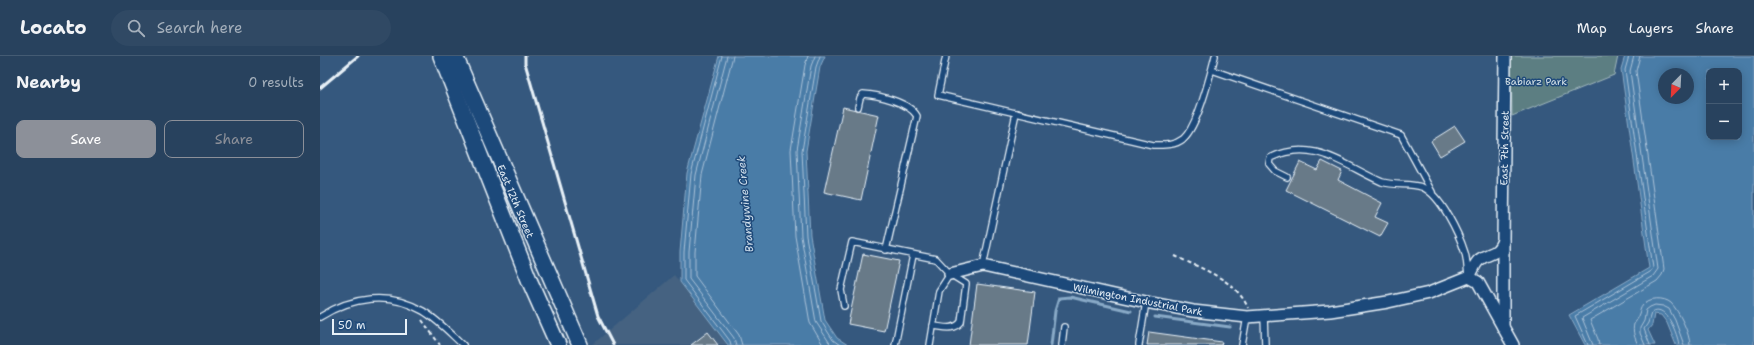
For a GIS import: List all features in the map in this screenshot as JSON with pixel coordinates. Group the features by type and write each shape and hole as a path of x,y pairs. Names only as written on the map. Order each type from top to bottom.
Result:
{"main road":[{"name":"East 12th Street","path":"446,58 530,282 558,345"},
{"name":"East 12th Street","path":"446,58 580,345"}],"street":[{"name":"East 7th Street","path":"1503,327 1505,56"},
{"path":"1469,277 1478,260 1496,252 1503,240"},
{"name":"Wilmington Industrial Park","path":"950,274 983,266 1146,302 1193,311 1249,317 1330,311 1411,298 1429,293 1465,277 1469,277"},
{"name":"East 7th Street","path":"1469,277 1478,282 1513,345"}],"lane":[{"path":"946,56 938,95 1153,145 1167,145 1183,139 1190,131 1199,110 1215,56"},
{"path":"1212,70 1401,135 1432,193 1446,212 1459,239 1465,253 1469,277"},
{"path":"858,107 862,94 870,94 902,104 914,111 917,116 886,250"},
{"path":"983,266 1016,113"},
{"path":"1287,177 1271,168 1269,164 1270,158 1288,152 1306,150 1315,151 1328,156 1382,182 1412,185 1432,193"},
{"path":"844,306 841,290 852,242 936,259 950,274 966,284 961,322 958,326 951,328 933,326"},
{"path":"895,345 913,255"},
{"path":"930,345 939,291 950,274"},
{"path":"320,317 336,308 352,302 367,299 395,300 412,306 432,318 463,345"},
{"path":"1139,345 1146,302"},
{"path":"1264,316 1265,345"},
{"path":"1242,345 1249,317"},
{"path":"1062,345 1064,327"}],"path":[{"path":"1175,256 1215,275 1233,286 1245,299 1249,317"},
{"path":"412,306 440,345"}],"shaded area":[{"path":"674,275 728,345 592,345"}],"green space":[{"name":"Babiarz Park","path":"1511,56 1618,56 1614,75 1512,116"}],"water":[{"name":"Brandywine Creek","path":"719,56 825,56 820,67 806,151 810,235 825,320 837,338 848,345 728,345 680,282 680,252 687,173"},
{"path":"1625,56 1754,56 1754,345 1676,345 1667,323 1661,315 1654,314 1652,325 1648,330 1655,345 1585,345 1569,315 1649,268 1621,69"}],"building":[{"path":"843,107 879,115 861,200 824,192"},
{"path":"1455,126 1465,141 1440,156 1431,141"},
{"path":"1322,161 1342,171 1338,180 1382,203 1375,217 1388,223 1380,237 1286,190 1300,162 1317,170"},
{"path":"863,254 899,261 884,331 848,324"},
{"path":"977,284 1035,292 1028,345 969,345"},
{"path":"708,332 718,345 691,345"},
{"path":"1149,332 1222,342 1221,345 1147,345"}],"waterway":[{"path":"1051,345 1055,311 1059,298 1070,297 1131,311"},
{"path":"1155,317 1230,327"}],"railway":[{"path":"320,88 358,56"},
{"path":"525,56 525,63 598,316 613,345"}]}
